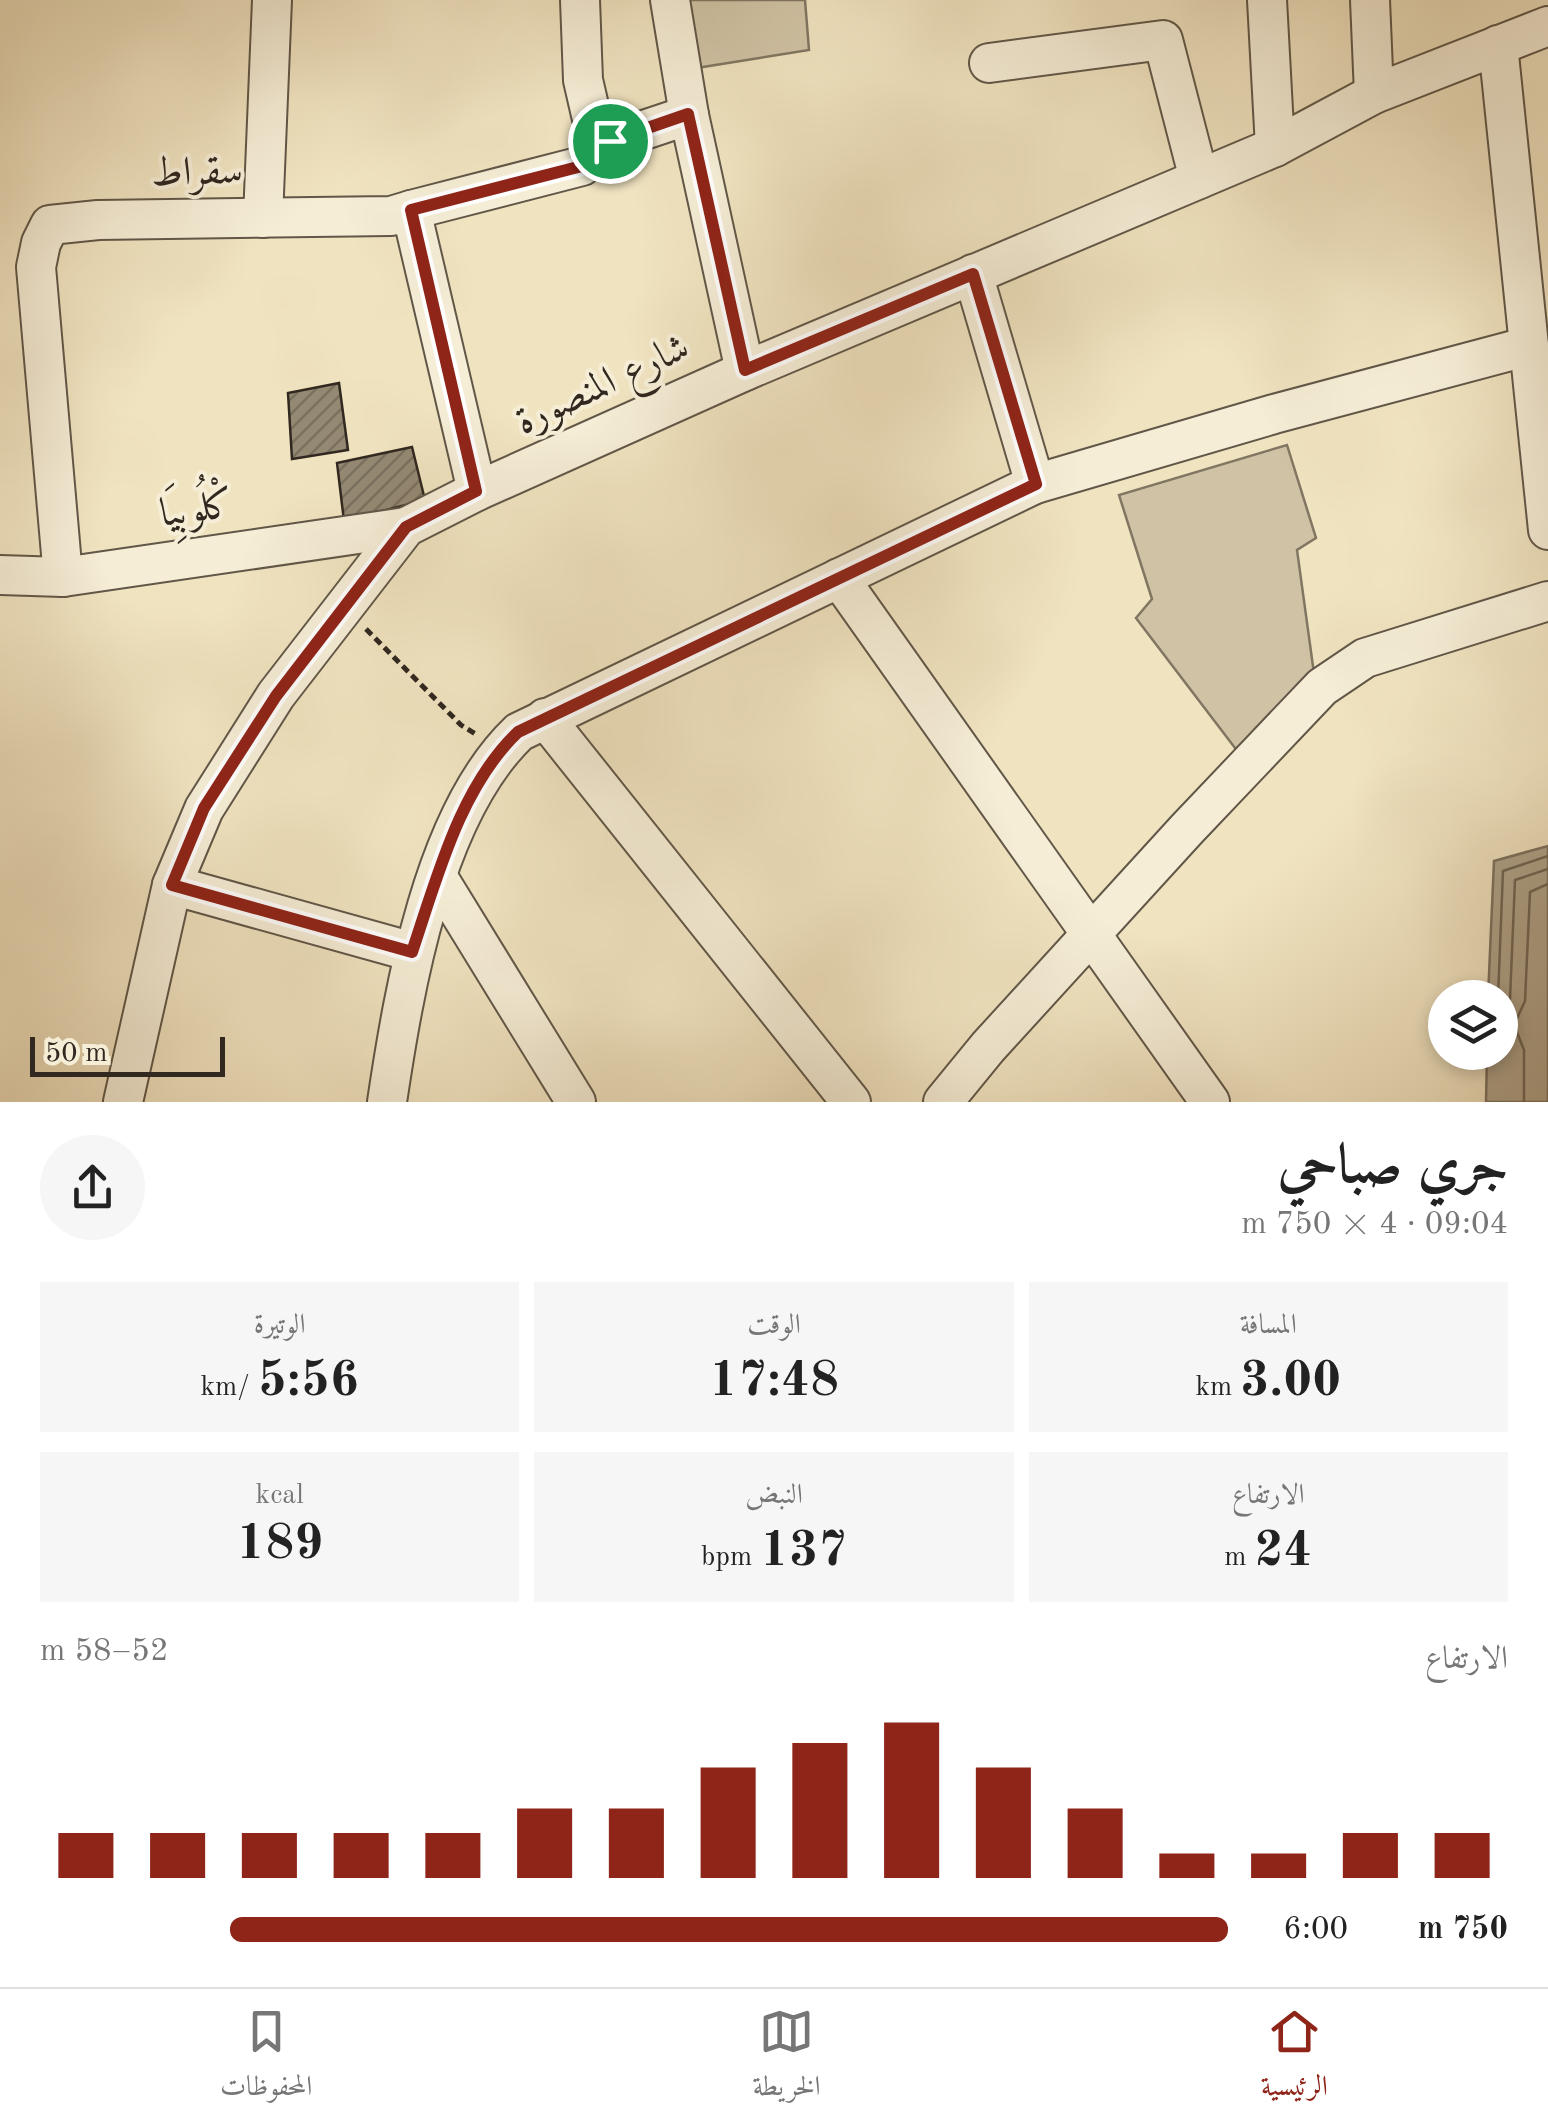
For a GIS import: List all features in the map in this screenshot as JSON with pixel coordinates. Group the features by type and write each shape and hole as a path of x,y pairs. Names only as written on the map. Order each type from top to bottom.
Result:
{"street":[{"path":"263,218 272,0"},
{"path":"580,0 583,80 592,119 610,141"},
{"path":"670,0 688,114 745,370"},
{"path":"1266,0 1274,147"},
{"path":"1370,0 1374,94"},
{"path":"1523,26 1535,277 1529,346 1548,530"},
{"name":"شارع المنصورة","path":"122,1102 172,885 204,808 276,696 406,527 476,491 745,370 1274,147 1374,94 1523,26"},
{"path":"989,63 1163,40 1199,178"},
{"name":"سقراط","path":"63,576 36,267 40,243 50,225 98,220 391,216 582,166 610,141 688,114"},
{"path":"411,210 476,491"},
{"path":"973,274 1036,484"},
{"path":"387,1102 412,952 437,876 460,820 501,751 518,732 1036,484 1274,414 1529,346"},
{"name":"كْلُوبِيَا","path":"0,575 63,576 406,527"},
{"path":"838,578 1210,1102"},
{"path":"942,1102 1186,829 1322,686 1365,658 1548,601"},
{"path":"545,718 852,1102"},
{"path":"437,876 576,1102"},
{"path":"172,885 412,952"}],"path":[{"path":"345,608 461,725 501,751"}],"shaded area":[{"path":"669,0 805,0 809,50 684,70"},
{"path":"1287,445 1316,538 1297,550 1316,688 1248,765 1136,618 1152,599 1119,495"}],"water":[{"path":"1548,846 1548,1102 1486,1102 1487,1070 1518,1070 1518,980 1489,980 1494,861"}],"building":[{"path":"339,383 348,450 292,459 288,393"},
{"path":"412,447 425,500 344,521 337,463"}],"route":[{"path":"688,114 745,370 973,274 1036,484 518,732 501,751 447,846 412,952 172,885 204,808 276,696 406,527 476,491 411,210 582,166 610,141 688,114"}]}
